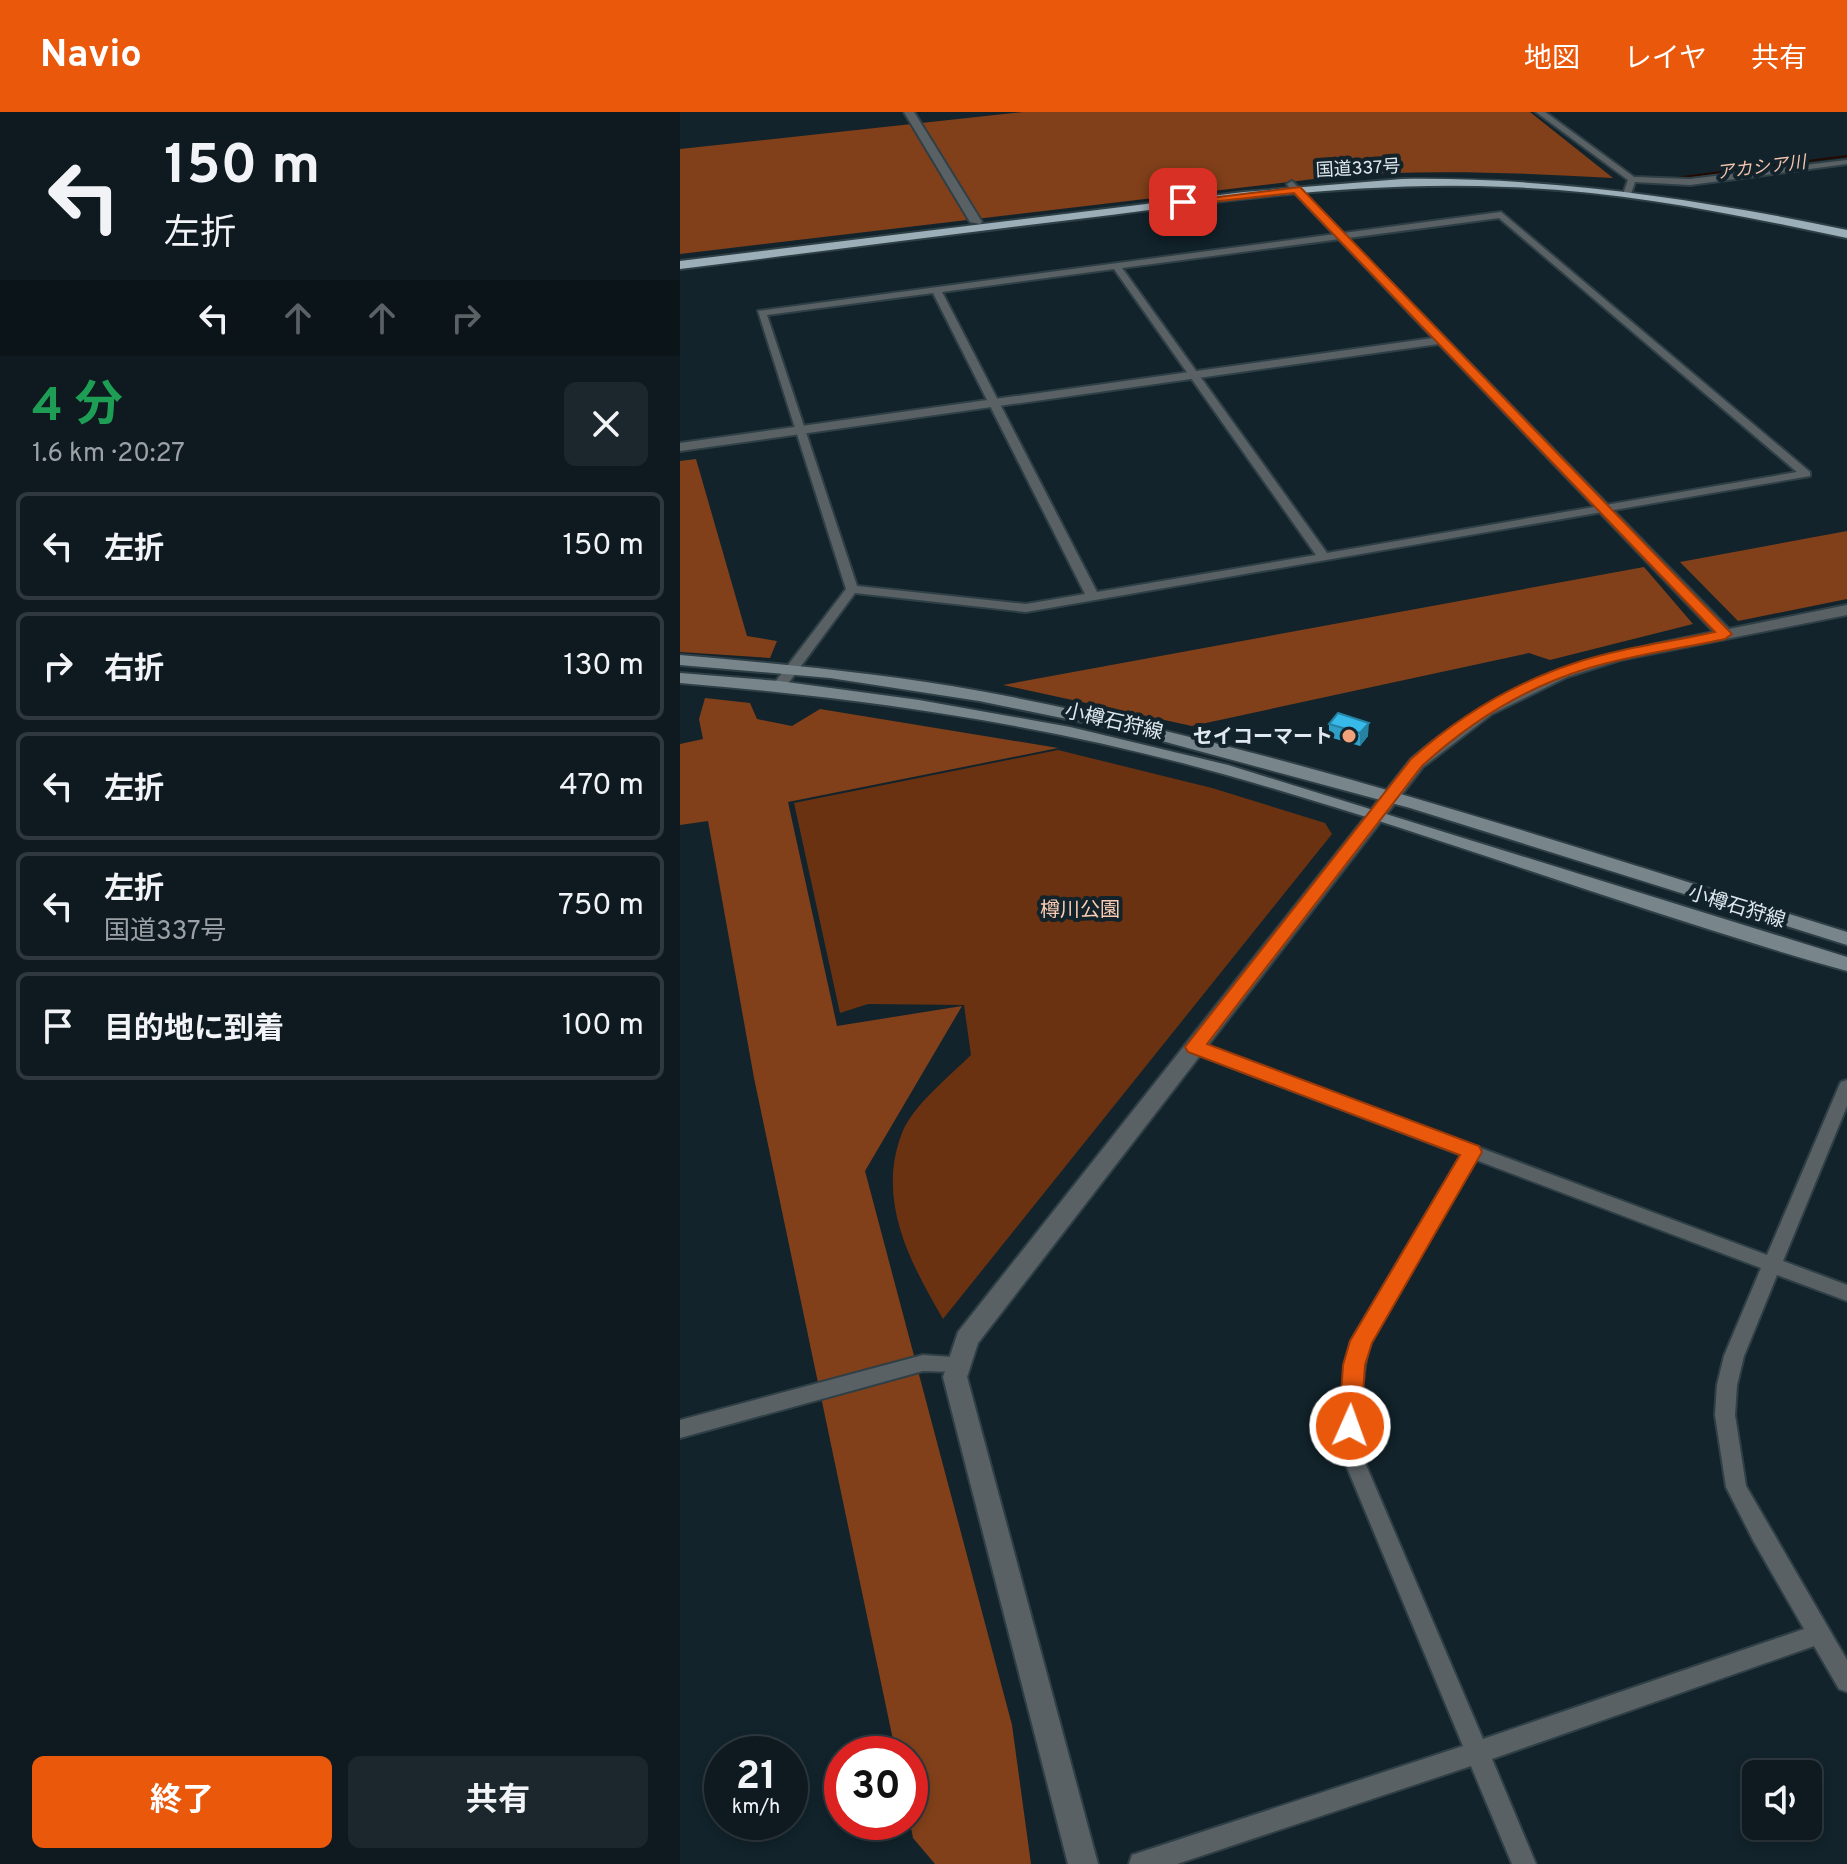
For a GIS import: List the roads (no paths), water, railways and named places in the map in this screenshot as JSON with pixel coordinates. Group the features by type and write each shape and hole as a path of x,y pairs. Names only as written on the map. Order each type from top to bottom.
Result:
{"highway":[{"name":"国道337号","path":"680,259 1295,187 1371,183 1630,187 1729,210 1847,231"},
{"name":"国道337号","path":"680,265 977,225"}],"main road":[{"name":"小樽石狩線","path":"680,660 794,669 922,686 1095,717 1175,736 1847,964"},
{"name":"小樽石狩線","path":"680,678 779,686 919,705 1070,732 1383,807 1847,939"}],"street":[{"path":"909,112 977,225"},
{"path":"1540,112 1630,187 1847,162"},
{"path":"1295,187 1725,634"},
{"path":"1501,215 1806,474 1093,597 1011,608 852,589 761,313 1501,215"},
{"path":"1116,266 1324,557"},
{"path":"936,290 1093,597"},
{"path":"680,450 1442,340"},
{"path":"779,686 852,589"},
{"path":"1083,1864 955,1377 967,1339 1417,763 1443,739 1507,696 1605,659 1847,610"},
{"path":"1194,1047 1847,1293"},
{"path":"1847,1086 1734,1356 1727,1385 1725,1415 1736,1487 1847,1681"},
{"path":"1472,1152 1361,1341 1354,1365 1350,1426 1356,1465 1524,1864"},
{"path":"680,1429 923,1363 959,1364"},
{"path":"1141,1864 1477,1753 1819,1634"}],"waterway":[{"name":"アカシア川","path":"1675,178 1847,156"}],"place":[{"name":"セイコーマート","path":"1349,736"}],"park label":[{"name":"樽川公園","path":"1080,909"}]}
